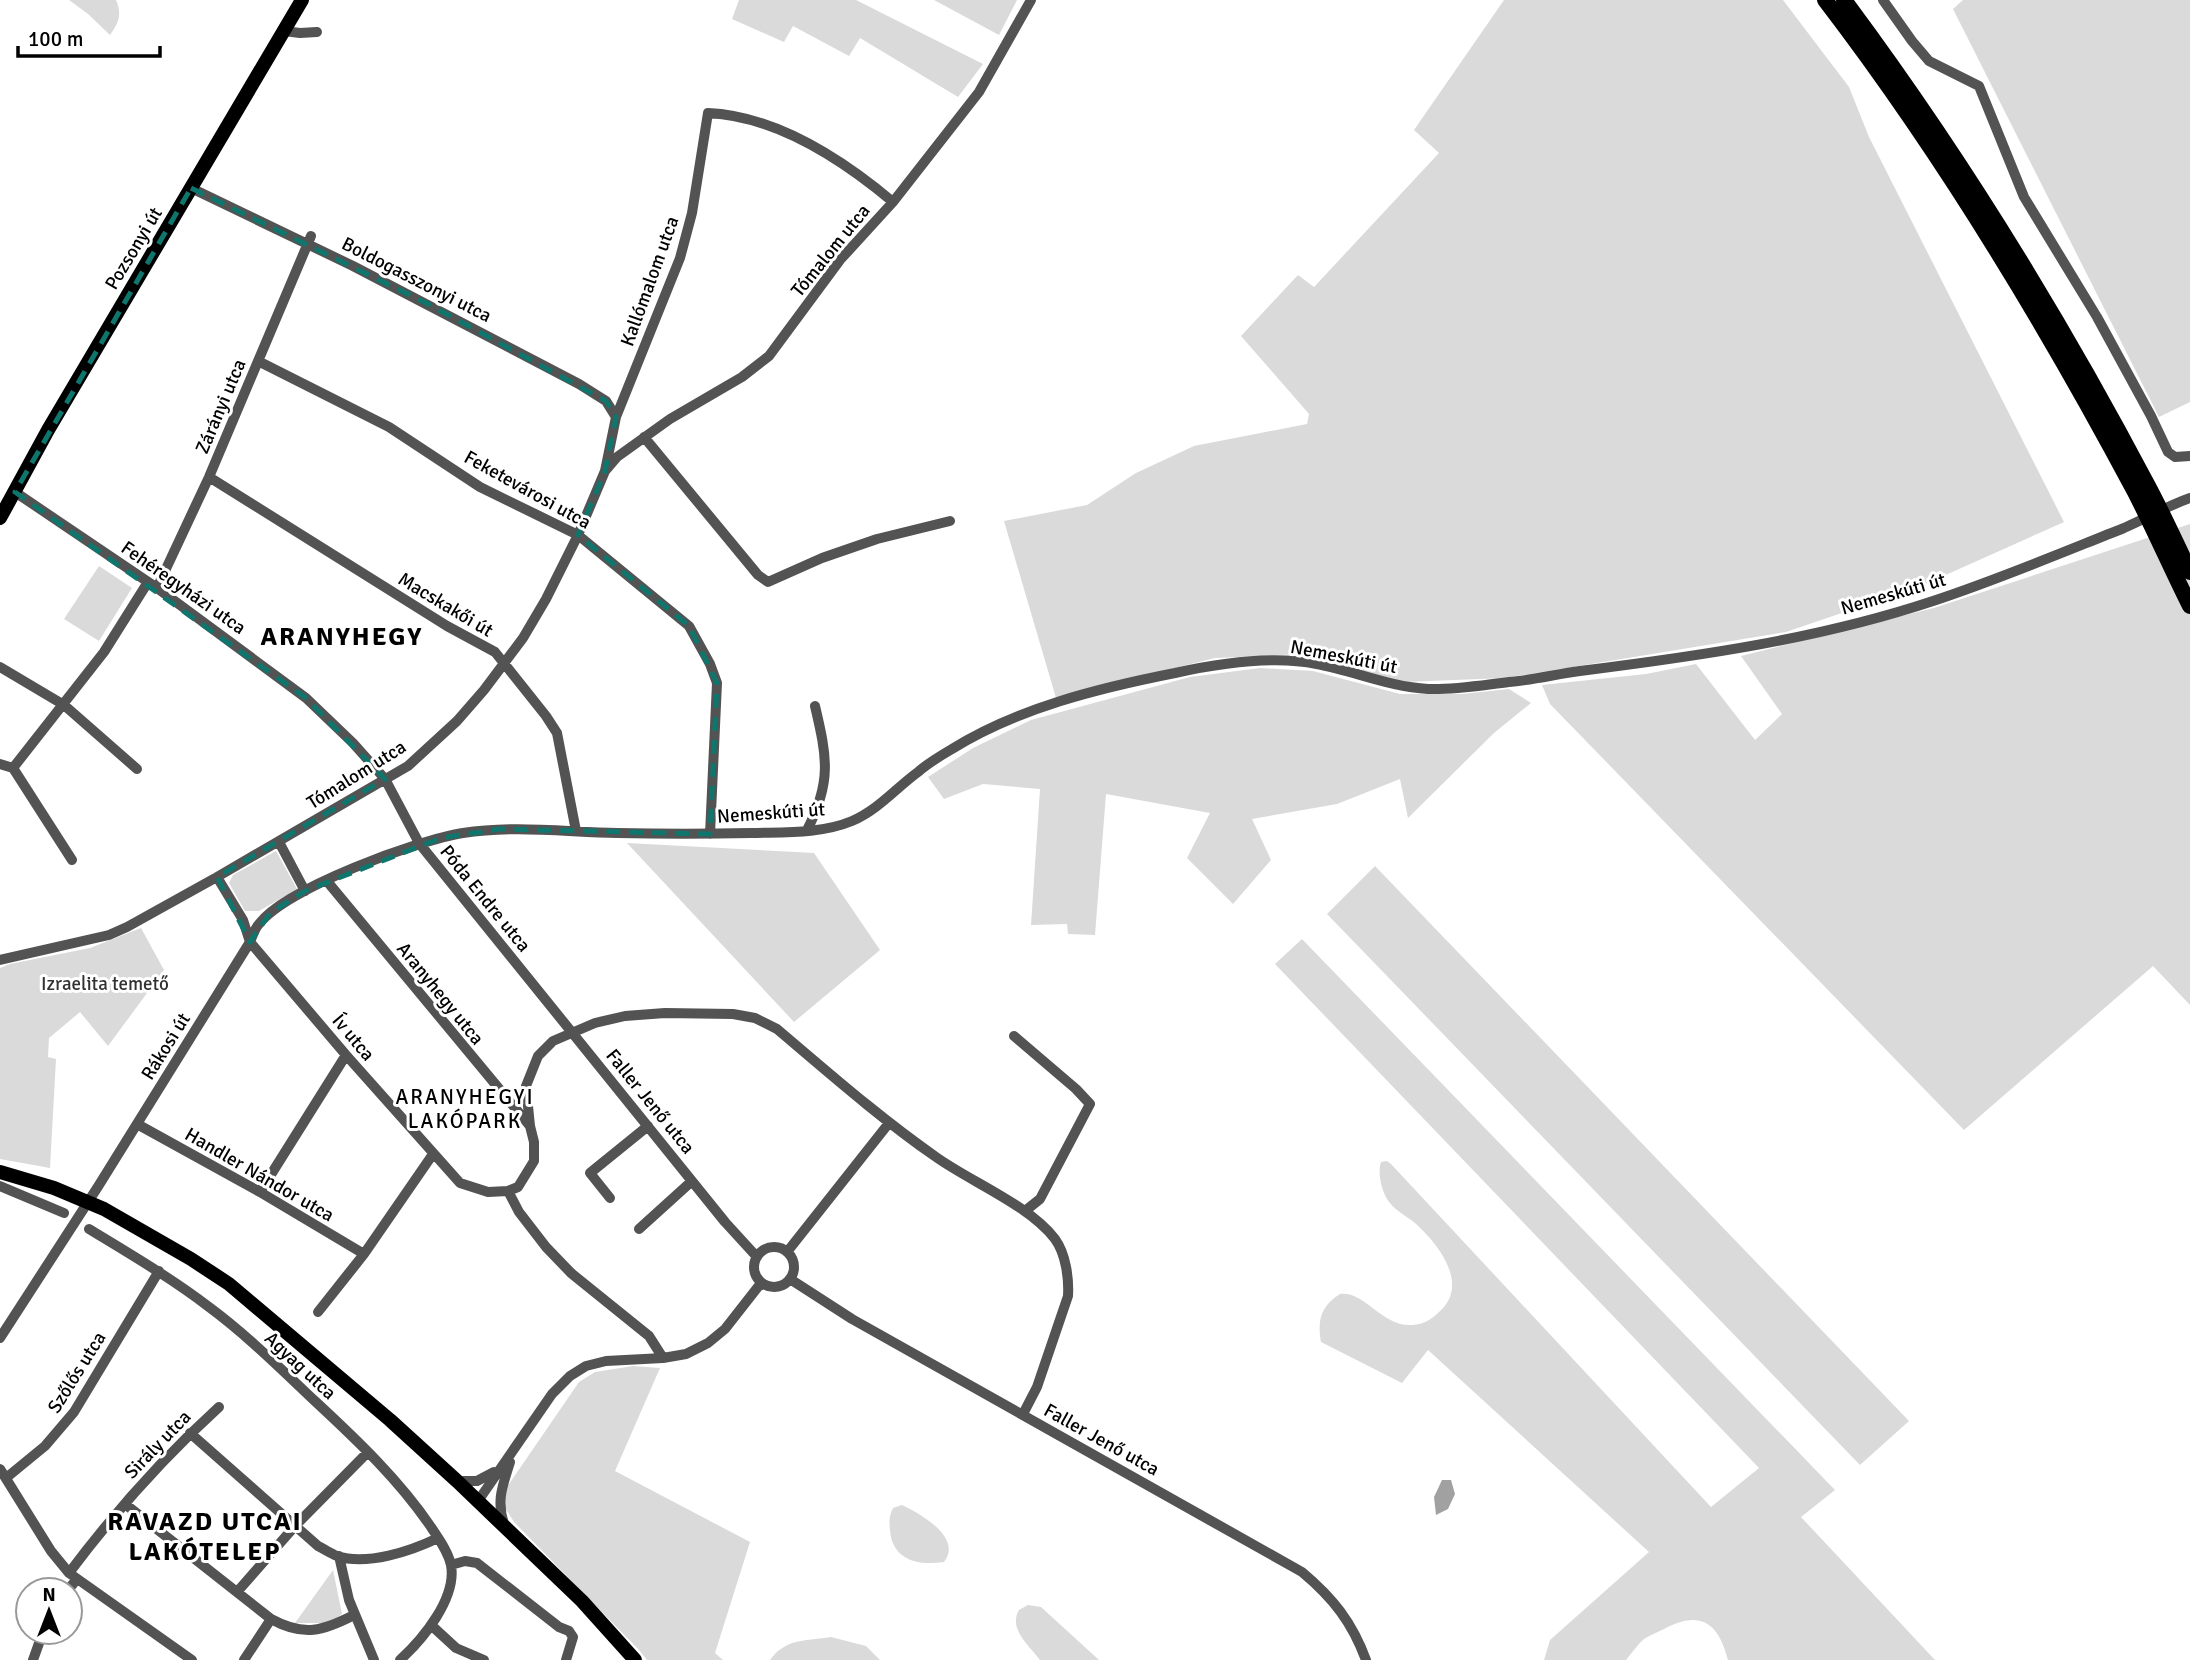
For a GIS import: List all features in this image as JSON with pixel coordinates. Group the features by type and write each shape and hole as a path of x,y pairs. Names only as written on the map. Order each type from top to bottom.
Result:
{"highway":[{"path":"1825,0 1920,134 2000,257 2143,491"},
{"path":"1844,0 1931,122 1992,215 2085,371 2166,542 2190,606"},
{"path":"2166,542 2190,572"}],"main road":[{"name":"Pozsonyi út","path":"0,518 47,430 302,0"},
{"path":"0,1172 54,1188 88,1202 151,1234 229,1284 390,1420 457,1481 582,1601 635,1660"}],"street":[{"name":"Tómalom utca","path":"605,471 617,457 644,437 742,377 769,356 840,260 894,202 979,92 1031,0"},
{"path":"1883,0 1929,61 1979,86 2024,197 2097,317 2168,452 2175,457 2190,456"},
{"path":"284,31 317,32"},
{"name":"Kallómalom utca","path":"616,417 680,258 692,213 708,113 742,117 780,131 849,166 894,202"},
{"name":"Boldogasszonyi utca","path":"191,188 310,240 597,394 606,401 616,417"},
{"name":"Zárányi utca","path":"13,768 64,705 152,585 209,477 310,240"},
{"name":"Feketevárosi utca","path":"258,361 389,427 480,487 578,535 683,620 693,632 717,683 710,834"},
{"name":"Tómalom utca","path":"0,960 109,934 127,927 408,766 457,721 523,639 578,535 605,471 616,417"},
{"path":"644,437 758,575 768,582 822,558 877,539 950,520"},
{"name":"Macskakői út","path":"209,477 447,626 495,652 557,733 576,831"},
{"name":"Fehéregyházi utca","path":"15,492 152,585 306,698 353,743 385,779"},
{"name":"Nemeskúti út","path":"419,843 463,833 500,829 710,834 807,830 839,825 863,815 918,771 975,735 1056,704 1178,672 1266,660 1288,660 1430,689 1517,682 1551,674 1683,658 1805,636 1931,602 2131,525 2190,498"},
{"path":"0,667 64,705 137,769"},
{"path":"807,830 822,798 825,776 825,756 816,706"},
{"path":"0,764 13,768 72,860"},
{"name":"Póda Endre utca","path":"385,779 419,843 572,1031"},
{"path":"279,842 306,891"},
{"name":"Rákosi út","path":"0,1338 137,1124 250,942 257,925 270,913 326,880 419,843"},
{"name":"Ív utca","path":"216,877 243,920 250,942 433,1154 460,1183 488,1192 508,1191"},
{"name":"Aranyhegy utca","path":"326,880 530,1126"},
{"path":"663,1358 649,1336 571,1273 546,1248 519,1212 508,1191 518,1187 534,1161 526,1086 538,1055 545,1048 572,1031 596,1023 625,1016 665,1013 704,1013 755,1018 777,1029 889,1123 938,1159 1025,1211 1055,1240 1062,1255 1068,1296 1037,1387 1023,1414"},
{"name":"Faller Jenő utca","path":"572,1031 692,1181 757,1257"},
{"path":"1014,1036 1090,1104 1040,1199 1025,1211"},
{"path":"260,1192 346,1055"},
{"path":"787,1252 889,1123"},
{"name":"Handler Nándor utca","path":"137,1124 260,1192 364,1254"},
{"path":"610,1198 590,1173 648,1126"},
{"path":"318,1312 364,1254 433,1154"},
{"path":"639,1229 692,1181"},
{"path":"0,1186 64,1213"},
{"name":"Agyag utca","path":"89,1229 159,1271 221,1317 369,1452 418,1508 438,1538 451,1565"},
{"path":"771,1247 787,1252 793,1262 790,1279 773,1287 761,1283 755,1273 757,1257 771,1247"},
{"name":"Szőlős utca","path":"3,1473 45,1446 74,1412 159,1271"},
{"name":"Faller Jenő utca","path":"790,1279 852,1319 1302,1572 1339,1606 1366,1660"},
{"path":"478,1501 552,1394 570,1376 586,1366 606,1361 686,1354 708,1343 724,1329 761,1283"},
{"name":"Sirály utca","path":"73,1576 104,1526 190,1433 219,1407"},
{"path":"190,1433 318,1546 339,1556 359,1558 390,1555 438,1538"},
{"path":"457,1481 473,1482 486,1478 514,1450"},
{"path":"504,1525 499,1505 501,1487 514,1450"},
{"path":"237,1592 295,1526 369,1452"},
{"path":"3,1473 51,1551 73,1576"},
{"path":"478,1501 488,1498 501,1487"},
{"path":"125,1504 271,1619 284,1626 313,1630 328,1628 354,1615"},
{"path":"339,1556 343,1582 354,1615 374,1660"},
{"path":"400,1660 432,1625 445,1600 451,1565 465,1561 477,1563 569,1632 573,1637 566,1660"},
{"path":"84,1584 192,1660"},
{"path":"244,1660 271,1619"},
{"path":"432,1625 456,1648 484,1660"}],"highlighted area":[{"path":"191,188 426,303 606,401 616,417 605,471 578,535 689,626 717,683 710,834 500,829 441,838 305,891 270,913 250,942 217,877 385,779 306,698 15,492"}],"green space":[{"path":"69,0 116,0 119,18 110,35 88,14"},
{"path":"739,0 856,0 983,64 958,97 860,38 849,56 793,26 784,42 732,19"},
{"path":"934,0 1017,0 999,35"},
{"path":"1504,0 1783,0 1849,87 1869,137 2064,522 1921,586 1786,632 1505,678 1404,682 1302,654 1215,658 1056,698 1004,521 1087,505 1136,473 1194,446 1307,424 1309,414 1241,336 1298,275 1314,287 1439,153 1414,130"},
{"path":"1963,0 2190,0 2190,402 2159,417 1953,9"},
{"path":"2190,524 2190,1005 2153,966 1964,1130 1550,704 1542,685 1646,674 1696,664 1755,740 1782,714 1741,656 1934,608"},
{"path":"99,566 132,588 99,641 64,619"},
{"path":"1260,668 1313,671 1400,694 1462,694 1509,689 1531,703 1494,733 1408,818 1400,779 1337,804 1252,819 1271,860 1233,904 1187,858 1210,813 1106,794 1095,935 1068,934 1067,924 1031,925 1040,789 983,784 944,799 928,777 973,748 1031,720 1190,677"},
{"path":"627,843 814,853 880,950 794,1022"},
{"path":"276,851 297,889 259,911 245,911 229,883 233,875"},
{"path":"1375,866 1909,1421 1860,1465 1327,914"},
{"name":"Izraelita temető","path":"141,928 164,970 108,1046 80,1012 49,1038 48,1057 56,1059 50,1168 0,1159 0,968 90,948"},
{"path":"1302,939 1835,1490 1801,1517 1935,1660 1728,1660 1713,1628 1697,1620 1688,1620 1644,1639 1626,1660 1544,1660 1550,1640 1649,1552 1428,1350 1402,1383 1321,1342 1322,1314 1328,1303 1340,1294 1358,1298 1391,1321 1412,1325 1434,1317 1450,1296 1452,1285 1446,1262 1432,1240 1387,1199 1380,1177 1381,1162 1387,1161 1391,1164 1711,1507 1759,1468 1275,964"},
{"path":"633,1366 660,1368 615,1471 750,1542 715,1653 723,1660 647,1660 514,1522 504,1506 507,1487 579,1382 595,1372"},
{"path":"902,1505 929,1521 944,1536 948,1553 944,1562 916,1562 908,1559 896,1548 892,1540 890,1519 893,1508"},
{"path":"333,1570 342,1614 330,1623 295,1623"},
{"path":"1028,1605 1041,1607 1099,1660 1040,1660 1021,1636 1016,1624 1019,1610"},
{"path":"831,1637 866,1646 880,1660 770,1660 790,1644"}],"shaded area":[{"path":"1442,1480 1451,1480 1455,1494 1448,1509 1436,1515 1434,1497"}],"district":[{"name":"ARANYHEGY","path":"342,636"},
{"name":"ARANYHEGYI LAKÓPARK","path":"465,1109"},
{"name":"RAVAZD UTCAI LAKÓTELEP","path":"205,1536"}]}
